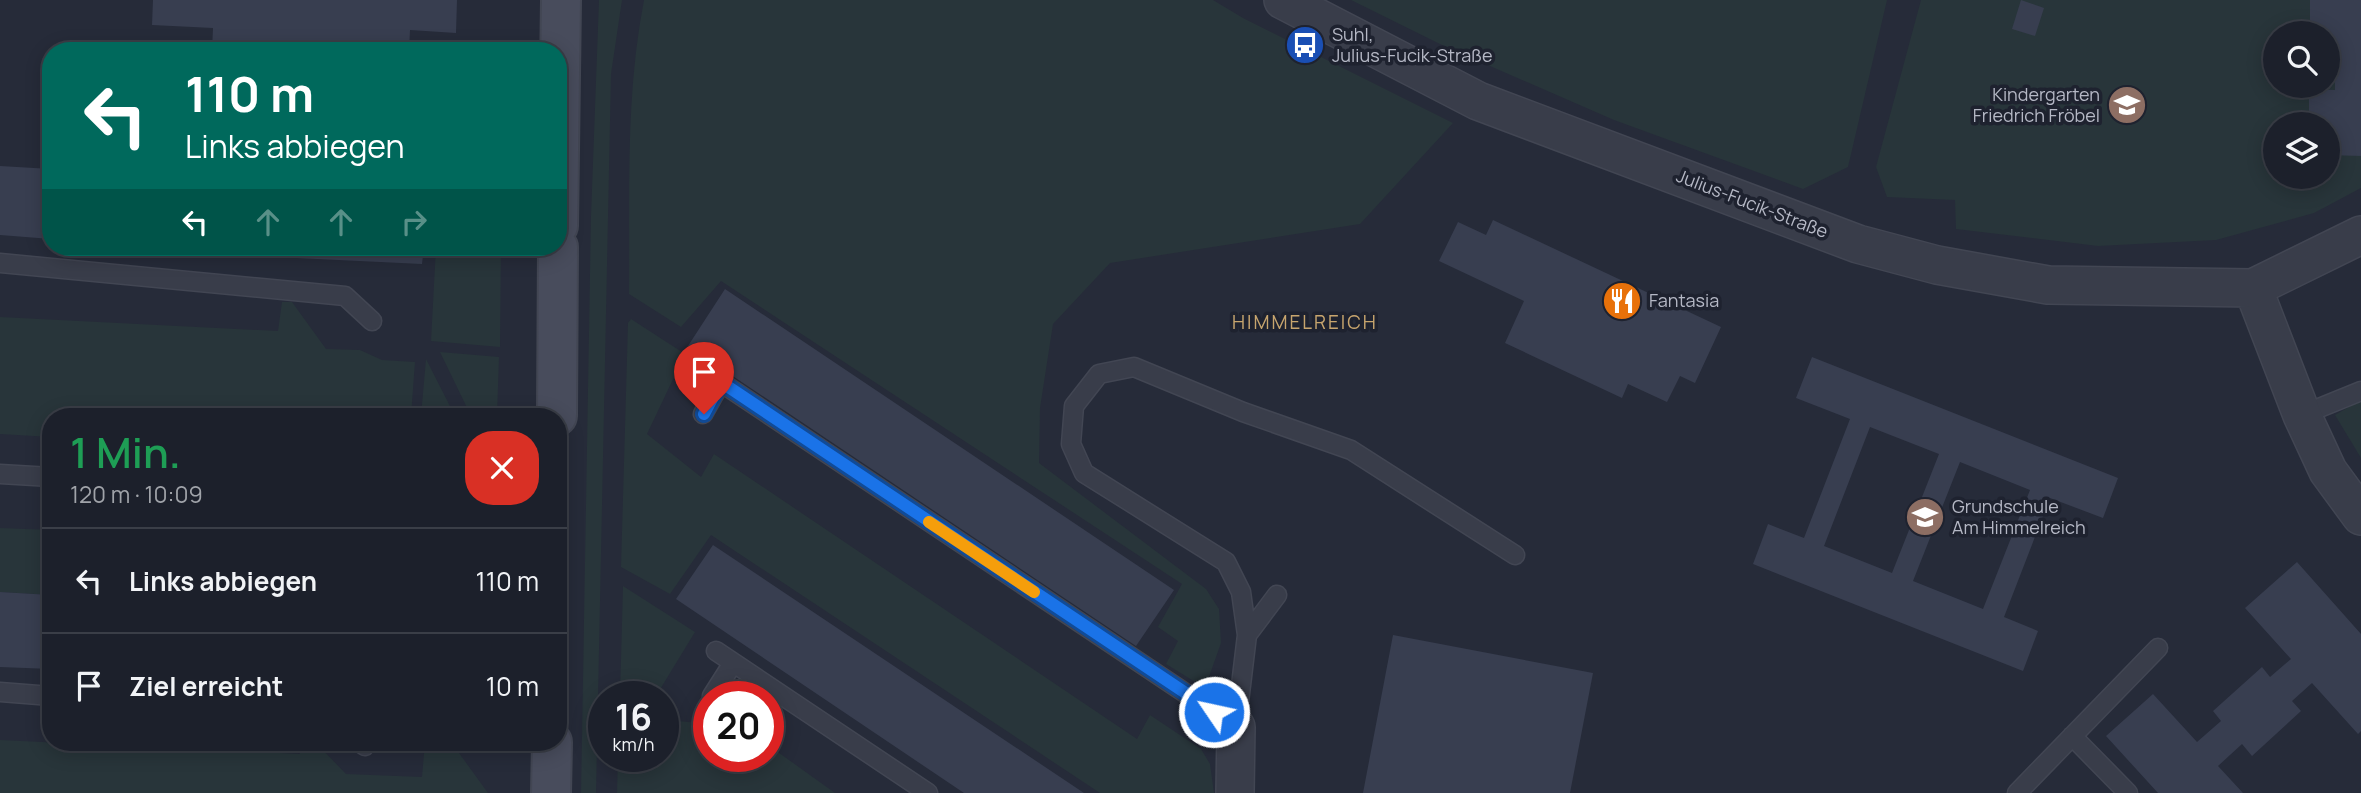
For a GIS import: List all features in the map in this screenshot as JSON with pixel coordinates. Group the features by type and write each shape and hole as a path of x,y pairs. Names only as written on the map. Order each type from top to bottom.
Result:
{"main road":[{"path":"560,42 561,0"},
{"path":"557,408 558,256"},
{"path":"551,793 552,751"}],"street":[{"name":"Julius-Fucik-Straße","path":"1283,0 1478,101 1858,244 1937,265 2048,285 2253,288"},
{"path":"2361,235 2253,288 2302,415 2328,471 2361,516"},
{"path":"1236,727 1236,793"}],"lane":[{"path":"0,263 345,296 372,321"},
{"path":"698,367 1236,727 1247,635 1241,592 1226,562 1084,473 1071,444 1074,406 1099,374 1134,367 1243,412 1351,450 1515,555"},
{"path":"704,414 721,382"},
{"path":"2302,415 2361,391"},
{"path":"0,474 42,476"},
{"path":"1247,635 1276,595"},
{"path":"2017,793 2158,648"},
{"path":"716,651 928,793"},
{"path":"722,681 733,663"},
{"path":"0,692 42,695"},
{"path":"2072,736 2128,793"}],"shaded area":[{"path":"599,0 622,0 611,74 598,681 588,681 588,772 596,772 596,793 581,793 591,216"},
{"path":"644,0 1213,0 1243,18 1453,123 1360,224 1110,263 1053,324 1040,408 1039,463 1206,589 1219,609 1221,643 1205,688 1166,664 1178,641 1158,627 1182,584 721,281 681,327 629,294 631,110"},
{"path":"1351,0 1887,0 1848,167 1803,189 1614,120 1442,45"},
{"name":"Kindergarten Friedrich Fröbel","path":"1921,0 2361,0 2361,188 2314,213 2216,240 2098,246 1956,229 1955,200 1887,197 1876,167"},
{"path":"436,256 501,256 500,347 431,341"},
{"path":"282,302 292,302 326,349 360,350 382,360 415,362 412,408 42,408 42,436 0,434 0,317 278,331"},
{"path":"631,319 685,354 647,434 701,477 714,454 1137,739 1150,715 1201,749 1210,764 1214,793 1100,793 711,535 670,594 621,567 628,323"},
{"path":"440,352 499,357 497,408 467,408"},
{"path":"426,359 451,408 422,408"},
{"path":"2361,400 2361,458 2335,415"},
{"path":"0,528 42,530 42,594 0,592"},
{"path":"623,586 695,632 665,681 620,681"},
{"path":"679,721 693,722 693,772 784,772 784,756 835,793 617,793 618,772 679,772"},
{"path":"0,740 42,742 42,751 236,751 300,754 300,751 324,751 346,774 422,777 424,751 458,751 488,793 0,793"}],"building":[{"path":"153,0 457,0 456,33 410,30 409,42 212,42 213,28 152,25"},
{"path":"2021,0 2044,8 2035,36 2012,29"},
{"path":"2310,0 2361,0 2361,156 2340,155 2340,112 2309,112 2309,98 2340,98 2340,21 2310,21"},
{"path":"1291,40 1310,50 1305,61 1286,51"},
{"path":"0,166 42,168 42,238 0,235"},
{"path":"1493,220 1721,327 1695,383 1680,376 1667,402 1628,384 1622,398 1505,343 1524,301 1439,261 1458,222 1486,235"},
{"path":"255,256 423,256 422,264"},
{"path":"725,289 1174,590 1136,646 688,346"},
{"path":"1812,357 2118,478 2103,518 2050,498 2004,617 2038,631 2023,671 1753,564 1768,524 1804,538 1850,419 1796,398","holes":["1870,427 1939,454 1892,573 1824,546","1960,462 2030,490 1983,609 1913,581"]},
{"path":"713,545 1084,793 964,793 676,599"},
{"path":"2297,562 2361,634 2361,731 2358,734 2312,683 2292,701 2301,711 2252,756 2242,744 2218,766 2243,793 2158,793 2106,736 2153,694 2197,742 2221,721 2213,711 2262,667 2270,677 2291,659 2245,608"},
{"path":"0,592 42,594 42,669 0,667"},
{"path":"1393,635 1593,673 1570,793 1363,793"}],"slow traffic":[{"path":"929,522 1034,592"}],"place":[{"name":"Suhl, Julius-Fucik-Straße","path":"1305,45"},
{"name":"Kindergarten Friedrich Fröbel","path":"2127,105"},
{"name":"Fantasia","path":"1622,301"},
{"name":"Grundschule Am Himmelreich","path":"1925,517"}],"district":[{"name":"HIMMELREICH","path":"1305,322"}],"route":[{"path":"704,414 721,382 1214,712"}]}
